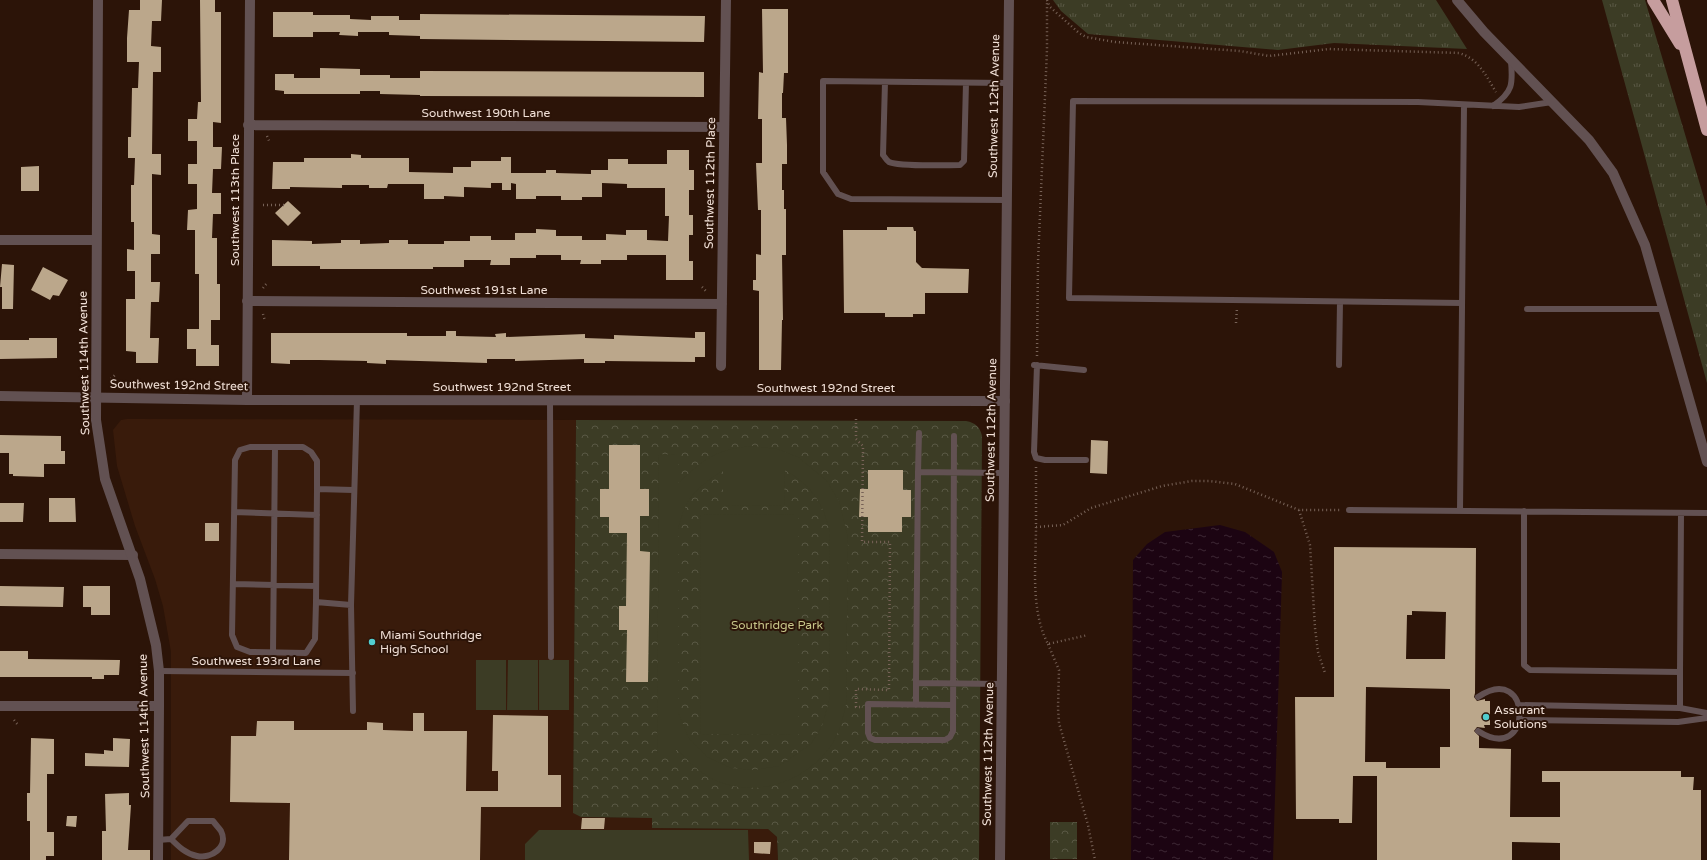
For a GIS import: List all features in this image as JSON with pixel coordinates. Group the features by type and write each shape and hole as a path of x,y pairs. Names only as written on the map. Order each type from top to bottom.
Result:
{"highway":[{"path":"1653,0 1687,56"},
{"path":"1672,0 1707,130"}],"street":[{"name":"Southwest 114th Avenue","path":"98,0 95,397 98,443 103,472 111,500 133,555 152,623 158,671 159,706 158,860"},
{"name":"Southwest 113th Place","path":"248,400 247,301 250,0"},
{"name":"Southwest 112th Place","path":"721,366 726,0"},
{"name":"Southwest 112th Avenue","path":"1000,860 1009,0"},
{"path":"1457,0 1484,32 1589,140 1613,173 1645,245 1665,309 1707,462"},
{"name":"Southwest 190th Lane","path":"248,125 724,127"},
{"path":"0,240 96,240"},
{"name":"Southwest 191st Lane","path":"247,301 722,304"},
{"name":"Southwest 192nd Street","path":"0,396 248,400 1005,401"},
{"path":"0,554 133,555"},
{"path":"0,706 159,706"}],"lane":[{"path":"1493,106 1507,96 1511,88 1511,60"},
{"path":"1006,200 851,199 838,194 823,172 823,81 1007,83"},
{"path":"885,82 883,154 887,161 894,164 960,165 964,161 966,83"},
{"path":"1462,303 1069,298 1073,101 1418,102 1464,106 1519,107 1552,102"},
{"path":"1460,510 1464,106"},
{"path":"1339,365 1340,302"},
{"path":"1527,309 1665,309"},
{"path":"1084,370 1036,363 1034,452 1036,458 1045,460 1086,460"},
{"path":"353,711 351,605 353,490 357,400"},
{"path":"550,400 551,657"},
{"path":"916,705 919,433"},
{"path":"953,705 868,704 868,733 870,738 875,740 944,740 950,737 953,731 954,436"},
{"path":"250,447 303,447 311,452 317,461 317,490 315,639 306,653 250,652 237,647 232,634 235,460 240,450 250,447"},
{"path":"273,652 275,447"},
{"path":"918,472 1004,473"},
{"path":"317,490 353,490"},
{"path":"1349,510 1707,513"},
{"path":"1524,511 1524,665 1530,670 1680,672"},
{"path":"234,512 317,515"},
{"path":"1680,708 1681,513"},
{"path":"233,584 316,586"},
{"path":"316,602 351,605"},
{"name":"Southwest 193rd Lane","path":"158,671 353,673"},
{"path":"916,683 1002,684"},
{"path":"1478,697 1486,691 1496,689 1505,691 1513,696 1519,704 1520,720 1514,731 1506,736 1496,738 1487,736 1478,731"},
{"path":"1519,704 1680,708 1707,713"},
{"path":"1520,720 1678,722 1707,718"},
{"path":"158,840 170,839 188,821 202,820 213,821 221,831 223,839 219,849 213,855 198,857 186,853 170,839"}],"path":[{"path":"1047,0 1050,7 1079,33 1086,37 1115,42 1240,51 1269,56 1329,49 1459,54 1469,56 1478,64 1499,97"},
{"path":"1036,363 1038,262 1047,49 1047,0"},
{"path":"267,136 270,143"},
{"path":"263,205 286,205"},
{"path":"263,288 267,283"},
{"path":"702,287 706,292"},
{"path":"1236,323 1237,300"},
{"path":"262,314 265,321"},
{"path":"110,379 116,374"},
{"path":"856,419 856,439 863,446 862,542 890,542 889,690 856,689 856,707 860,707"},
{"path":"1036,458 1037,604 1044,637 1058,670 1059,723 1088,825 1095,860"},
{"path":"1036,527 1063,525 1092,508 1162,486 1192,481 1210,481 1235,484 1299,510 1349,510"},
{"path":"1299,510 1310,545 1318,652 1325,673"},
{"path":"1048,644 1088,635"},
{"path":"14,720 18,724"}],"shaded area":[{"name":"Miami Southridge High School","path":"121,420 576,420 573,813 581,817 652,818 653,828 768,829 777,837 778,860 171,860 171,652 163,606 155,579 135,526 117,466 113,430"}],"green space":[{"path":"1053,0 1436,0 1467,49 1334,43 1278,50 1088,34 1061,11"},
{"path":"1602,0 1645,0 1707,208 1707,383"},
{"name":"Southridge Park","path":"576,420 966,421 977,426 982,436 979,860 778,860 777,837 768,829 652,828 652,818 581,817 573,813"},
{"path":"753,446 777,449 798,457 826,480 839,501 848,538 846,704 838,732 830,747 819,759 794,778 779,784 748,788 733,786 705,775 676,749 676,754 657,754 659,454 678,455 678,483 711,457 740,447","holes":["723,470 723,506 784,505 785,470 802,482 815,496 824,512 830,533 829,701 822,726 811,744 779,766 754,770 731,768 707,757 688,737 678,712 678,529 681,518 693,494"]},
{"path":"701,514 798,515 798,735 700,734"},
{"path":"476,660 506,660 506,710 476,710"},
{"path":"508,660 538,660 538,710 507,710"},
{"path":"539,660 569,660 569,710 539,710"},
{"path":"1050,822 1077,822 1077,859 1050,859"},
{"path":"539,830 748,830 749,860 525,860 525,844"}],"water":[{"path":"1220,525 1245,532 1274,552 1282,572 1273,860 1131,860 1133,560 1147,544 1165,532"}],"building":[{"path":"140,0 162,0 161,21 152,21 151,46 161,47 161,72 153,72 152,154 161,154 161,175 152,174 152,234 160,235 160,254 151,254 151,282 160,282 159,302 151,302 150,338 159,338 158,363 136,363 136,352 126,351 126,299 135,299 135,271 127,271 127,249 134,250 134,222 131,222 131,185 134,185 135,158 128,158 128,137 131,137 132,88 138,88 139,62 127,62 127,38 129,10 140,10"},
{"path":"200,0 215,0 215,12 221,12 221,123 213,122 213,147 222,147 221,169 213,169 212,193 221,193 221,214 213,214 212,238 217,238 217,284 220,284 220,320 211,320 211,345 219,345 219,366 196,366 196,349 187,349 187,329 199,329 199,274 195,274 195,230 187,230 188,210 197,209 197,184 188,184 188,164 197,164 197,141 188,141 188,119 197,119 198,102 201,102"},
{"path":"762,9 788,9 788,73 784,73 782,93 782,118 786,118 787,164 782,164 782,190 784,190 784,209 786,209 786,255 782,255 783,320 781,370 759,370 759,291 753,290 753,280 756,280 756,254 761,255 761,210 758,210 756,163 762,163 762,119 758,119 759,72 763,73"},
{"path":"273,12 313,12 313,15 350,15 350,19 371,20 371,16 399,16 399,20 420,20 420,14 705,16 704,42 420,39 420,36 389,35 389,32 358,32 358,36 339,35 340,32 313,32 313,37 273,37"},
{"path":"320,68 360,69 360,75 390,75 390,78 420,78 420,71 704,72 704,97 420,96 380,94 380,91 360,91 360,94 284,94 284,91 275,90 275,74 294,74 294,78 320,78"},
{"path":"667,150 689,150 689,170 694,170 694,190 689,190 689,215 693,215 693,235 689,235 689,261 693,261 693,280 666,280 666,255 627,255 627,260 601,260 601,264 580,264 581,260 561,260 561,255 536,255 536,258 510,258 510,265 490,265 491,260 464,260 464,267 433,267 433,269 320,269 320,266 272,266 272,240 312,241 312,244 341,243 341,240 360,240 360,244 389,243 389,240 408,240 408,244 444,244 444,241 470,241 470,236 491,236 491,240 515,240 515,233 536,233 536,229 556,230 556,236 582,236 582,240 606,240 606,234 626,235 626,230 647,230 647,240 668,241 669,216 665,216 665,188 627,188 627,184 602,183 602,197 582,197 582,200 561,200 561,196 536,196 536,199 516,199 516,184 511,183 511,190 502,190 502,183 491,183 491,188 464,187 464,197 444,196 444,199 424,199 424,184 388,184 387,188 369,188 369,185 342,185 342,188 290,187 290,189 272,189 273,162 304,162 304,158 351,158 351,154 361,155 361,158 409,158 409,172 453,173 453,167 471,167 471,161 501,161 501,157 511,157 511,173 546,173 546,170 556,170 556,173 591,174 591,170 608,170 608,159 628,159 628,164 667,164"},
{"path":"39,166 39,191 21,191 21,167"},
{"path":"288,201 301,213 288,226 275,213"},
{"path":"887,227 913,227 914,231 916,231 916,262 922,268 969,269 968,293 925,293 925,314 913,314 913,317 885,317 885,313 844,313 843,230 887,230"},
{"path":"2,264 14,265 13,309 2,309 2,287 0,287"},
{"path":"43,267 68,280 59,296 53,295 50,300 31,290"},
{"path":"446,331 456,331 456,336 496,337 495,334 506,333 506,337 585,334 585,338 614,339 614,335 695,338 695,332 705,332 705,357 695,357 695,362 605,361 605,363 584,363 584,359 515,361 515,359 487,359 487,363 386,360 386,364 367,363 367,361 290,360 290,364 271,363 271,333 407,333 407,336 446,336"},
{"path":"29,338 57,338 57,358 0,359 0,340 29,340"},
{"path":"0,435 61,436 61,451 65,451 65,464 44,464 44,477 13,476 13,474 9,474 9,453 0,453"},
{"path":"1091,440 1108,441 1107,474 1090,473"},
{"path":"609,445 640,445 640,489 649,489 649,516 640,516 640,551 650,552 648,682 626,682 627,630 619,630 619,606 626,606 627,533 609,533 609,517 600,517 600,489 609,489"},
{"path":"868,470 903,470 903,490 911,490 911,517 902,517 902,532 868,532 868,517 859,517 860,489 868,489"},
{"path":"49,498 75,498 76,522 49,522"},
{"path":"0,503 24,503 23,522 0,522"},
{"path":"205,523 219,523 219,541 205,541"},
{"path":"1334,547 1476,548 1474,697 1477,701 1485,699 1485,701 1490,701 1490,725 1484,725 1485,728 1477,727 1474,731 1479,736 1479,748 1511,749 1510,817 1560,817 1560,782 1542,782 1542,771 1681,771 1681,777 1694,777 1693,790 1701,790 1701,860 1560,860 1560,843 1512,842 1512,860 1377,860 1377,776 1353,776 1352,823 1339,823 1339,819 1296,819 1295,697 1334,697","holes":["1412,611 1446,612 1445,659 1406,659 1407,615 1412,615","1366,687 1450,689 1450,747 1440,747 1440,768 1386,768 1386,762 1365,762"]},
{"path":"0,586 64,587 63,607 0,606"},
{"path":"83,586 110,586 110,615 91,615 91,607 83,607"},
{"path":"0,651 28,651 28,659 120,660 119,675 104,675 104,679 92,679 92,677 0,677"},
{"path":"413,713 424,713 424,731 467,731 466,791 498,791 498,771 492,771 493,715 548,716 548,775 561,775 561,807 481,807 480,860 289,860 290,803 230,802 231,736 256,736 257,721 294,721 294,730 367,730 367,722 383,723 383,730 413,731"},
{"path":"31,738 54,739 54,774 47,774 47,832 54,832 54,856 46,856 46,860 30,860 30,821 27,821 27,793 30,793"},
{"path":"113,738 130,739 129,767 85,766 85,753 104,754 104,750 113,751"},
{"path":"129,793 129,805 131,805 128,850 150,850 150,860 102,860 102,831 106,831 105,794"},
{"path":"67,816 77,816 76,827 66,826"},
{"path":"582,818 605,818 604,829 581,829"},
{"path":"754,842 771,842 770,854 754,853"}],"place":[{"name":"Miami Southridge High School","path":"372,642"},
{"name":"Assurant Solutions","path":"1486,717"}]}
